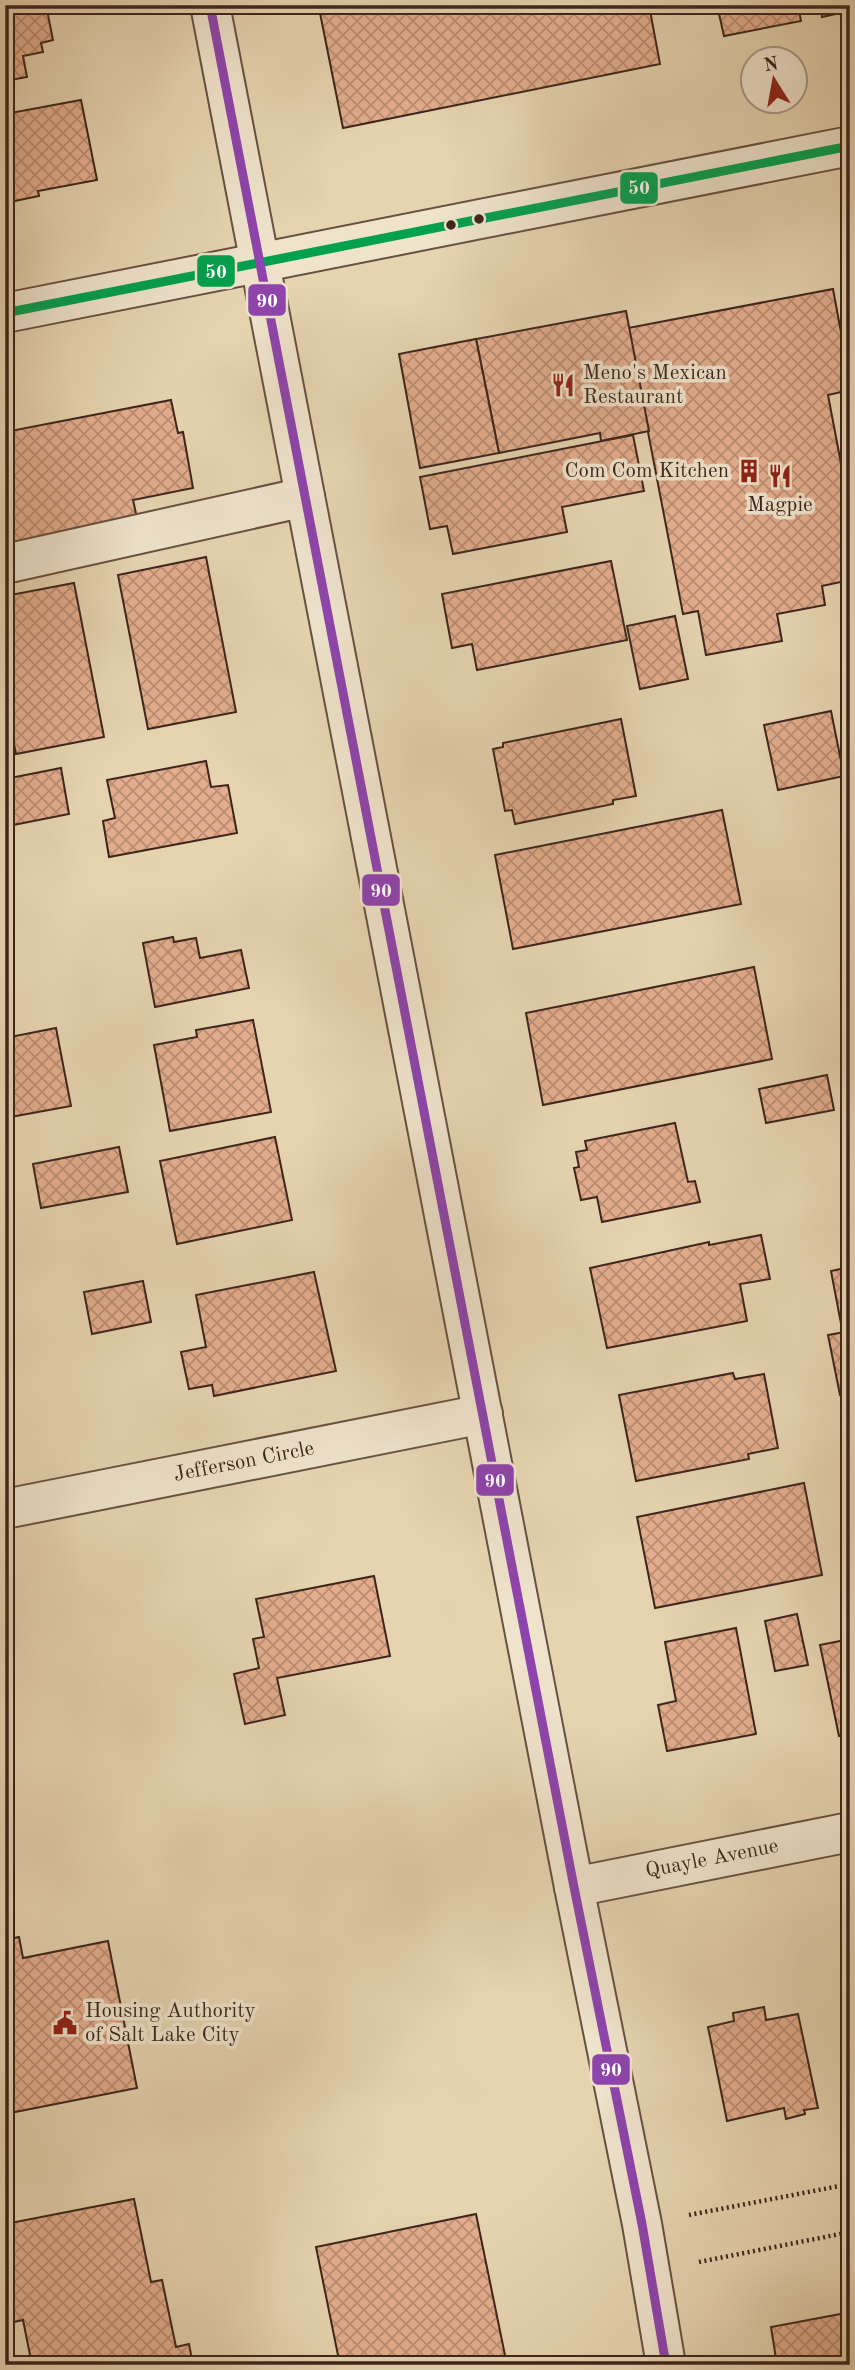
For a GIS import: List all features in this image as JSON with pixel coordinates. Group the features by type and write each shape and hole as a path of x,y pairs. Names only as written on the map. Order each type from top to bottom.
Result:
{"street":[{"path":"210,5 574,1887 642,2224 666,2365"},
{"path":"5,313 850,146"},
{"path":"5,565 305,497"},
{"name":"Jefferson Circle","path":"5,1509 483,1414"},
{"name":"Quayle Avenue","path":"574,1887 850,1832"}],"path":[{"path":"642,2224 850,2184"},
{"path":"650,2271 850,2232"}],"building":[{"path":"5,5 46,5 53,40 41,43 43,52 23,56 27,77 5,81"},
{"path":"361,5 649,5 660,64 343,128 320,13"},
{"path":"717,5 798,5 801,21 724,36"},
{"path":"820,5 850,5 850,11 822,17"},
{"path":"81,100 97,180 38,191 39,196 5,203 5,114"},
{"name":"Com Com Kitchen","path":"833,289 850,381 850,390 828,395 850,511 850,580 822,586 825,605 777,614 782,641 706,655 698,611 683,614 628,328"},
{"name":"Meno's Mexican Restaurant","path":"626,311 649,431 601,441 600,433 499,453 476,339"},
{"path":"476,339 499,453 420,468 399,354"},
{"path":"171,400 178,433 183,432 193,488 133,500 137,518 5,544 5,432"},
{"path":"633,435 644,491 562,507 567,532 453,554 447,526 430,529 420,477"},
{"path":"206,557 236,712 148,729 118,575"},
{"path":"611,561 627,640 477,670 472,644 452,648 442,594"},
{"path":"74,583 104,737 16,754 5,701 5,596"},
{"path":"675,616 688,679 640,689 627,626"},
{"path":"831,711 844,776 778,790 764,725"},
{"path":"621,719 636,796 613,800 613,804 515,824 512,810 505,811 493,749 503,747 503,743"},
{"path":"206,761 211,787 228,785 237,833 109,857 103,821 115,818 107,780"},
{"path":"61,768 69,814 13,825 5,779"},
{"path":"722,810 741,904 513,949 495,855"},
{"path":"173,937 174,942 196,938 200,958 241,950 249,988 155,1007 143,943"},
{"path":"754,967 772,1059 543,1105 526,1013"},
{"path":"253,1020 271,1112 170,1131 154,1045 197,1037 196,1030"},
{"path":"56,1028 71,1106 5,1118 5,1038"},
{"path":"827,1075 834,1110 766,1123 759,1089"},
{"path":"675,1123 688,1182 695,1181 700,1202 602,1222 597,1197 581,1200 574,1168 579,1167 576,1152 587,1150 585,1141"},
{"path":"275,1137 292,1220 177,1244 160,1161"},
{"path":"119,1147 128,1192 41,1208 33,1164"},
{"path":"761,1235 770,1279 740,1284 747,1321 607,1348 590,1268 709,1242 709,1245"},
{"path":"850,1267 850,1328 842,1329 831,1271"},
{"path":"314,1272 336,1371 214,1396 212,1385 189,1389 181,1352 206,1347 196,1295"},
{"path":"143,1281 151,1322 92,1334 84,1292"},
{"path":"850,1331 850,1393 840,1395 828,1335"},
{"path":"733,1373 735,1379 764,1374 778,1448 748,1454 749,1459 636,1481 619,1395"},
{"path":"804,1483 822,1575 655,1608 637,1517"},
{"path":"374,1576 390,1656 277,1678 285,1715 245,1724 234,1674 259,1668 253,1639 264,1637 256,1599"},
{"path":"797,1614 808,1665 775,1671 765,1621"},
{"path":"736,1628 756,1734 667,1751 658,1705 676,1701 665,1642"},
{"path":"850,1639 850,1734 839,1736 820,1645"},
{"name":"Housing Authority of Salt Lake City","path":"19,1937 23,1958 108,1941 137,2088 5,2114 5,1940"},
{"path":"764,2007 766,2020 798,2014 818,2108 804,2110 805,2114 786,2119 784,2108 727,2121 708,2027 734,2021 733,2013"},
{"path":"850,2058 850,2095 849,2095 842,2059"},
{"path":"134,2199 151,2282 162,2280 176,2347 189,2344 193,2365 32,2365 23,2320 5,2324 5,2224"},
{"path":"476,2214 507,2365 340,2365 316,2247"},
{"path":"846,2313 850,2328 850,2365 777,2365 771,2327"}],"transit line":[{"name":"90","path":"210,5 574,1887 642,2224 666,2365"},
{"name":"50","path":"5,313 850,146"}],"place":[{"name":"Meno's Mexican Restaurant","path":"563,385"},
{"name":"Com Com Kitchen","path":"749,471"},
{"name":"Magpie","path":"780,476"},
{"name":"Housing Authority of Salt Lake City","path":"65,2023"}]}
